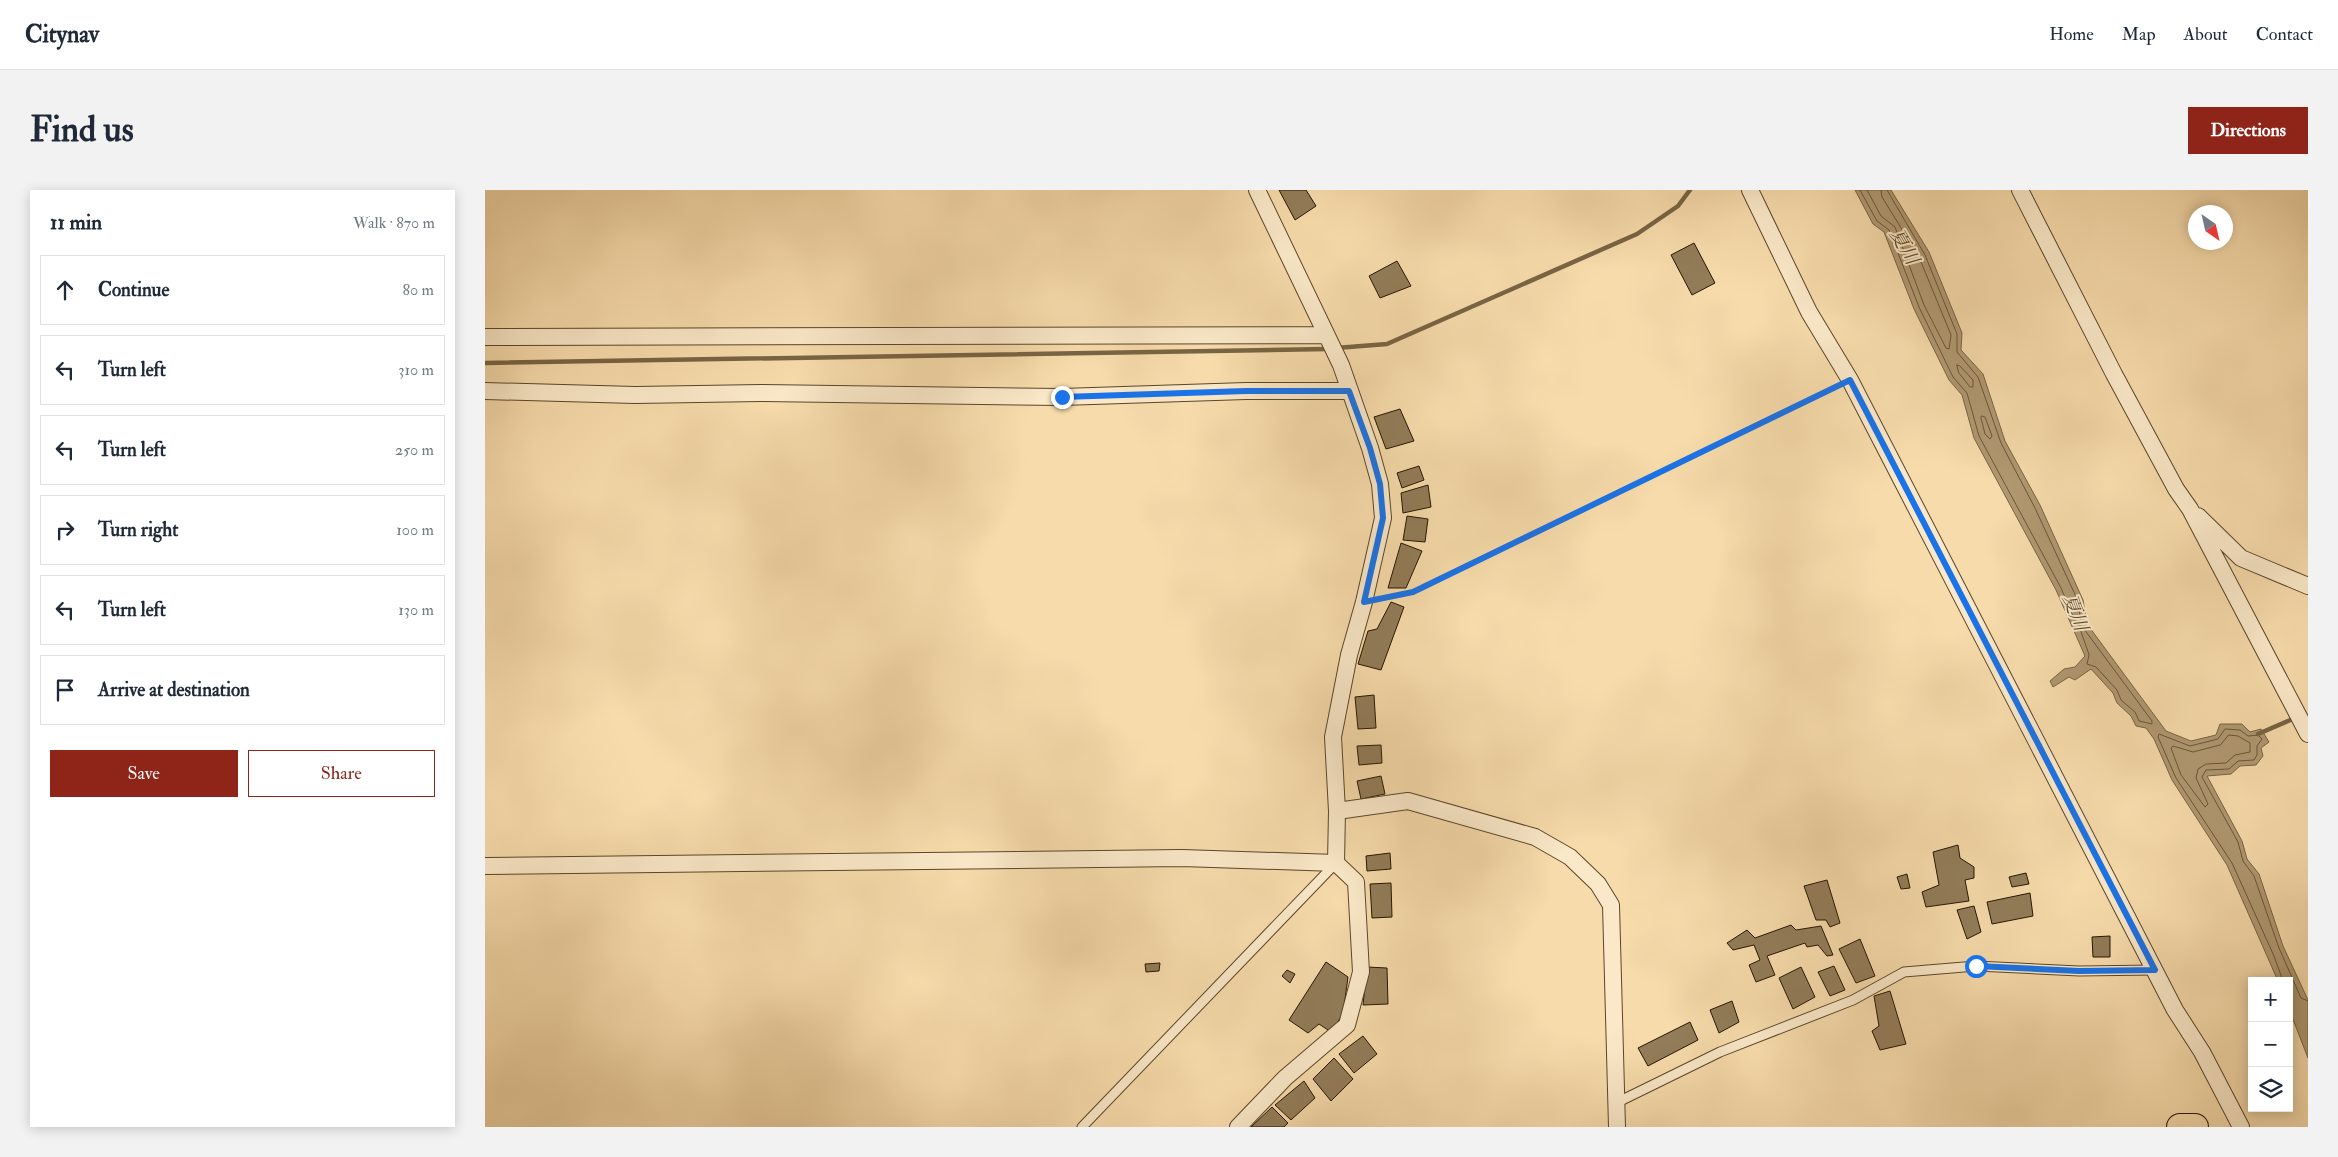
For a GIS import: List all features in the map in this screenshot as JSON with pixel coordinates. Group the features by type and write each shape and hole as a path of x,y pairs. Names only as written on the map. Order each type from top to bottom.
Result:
{"main road":[{"path":"2179,1127 2195,1127"}],"street":[{"path":"1257,190 1337,358 1370,448 1380,484 1383,518 1364,602 1349,654 1333,737 1337,811 1336,863"},
{"path":"1750,190 1809,312 1850,380 2175,1010 2202,1052 2241,1127"},
{"path":"2020,190 2114,374 2177,489 2190,509 2308,734"},
{"path":"485,337 1327,337"},
{"path":"485,391 635,395 790,393 1062,397 1246,391 1349,391"},
{"path":"2190,509 2241,558 2308,586"},
{"path":"1337,811 1407,801 1535,837 1570,857 1598,884 1611,905 1617,1127"},
{"path":"485,866 1182,858 1336,863 1356,882 1361,972 1347,1025 1285,1078 1238,1127"}],"lane":[{"path":"1082,1127 1336,863"},
{"path":"1616,1103 1720,1052 1853,1000 1904,972 1976,966 2079,971 2155,970"}],"path":[{"path":"1364,602 1413,592 1850,380"}],"water":[{"name":"夏川","path":"1855,190 1891,190 1929,252 1962,333 1961,350 1983,374 2005,441 2040,505 2083,600 2087,624 2166,731 2191,741 2216,735 2220,724 2242,724 2250,732 2261,729 2269,742 2261,748 2263,756 2256,765 2240,766 2231,774 2207,776 2242,841 2247,859 2259,874 2283,946 2308,1000 2308,1058 2293,1019 2293,977 2276,977 2227,865 2172,780 2154,739 2146,728 2136,726 2131,716 2117,703 2113,693 2091,669 2075,680 2069,677 2053,687 2050,681 2064,669 2075,667 2085,656 2056,590 1974,438 1962,395 1949,380 1914,309 1884,232 1873,224"}],"building":[{"path":"1279,190 1306,190 1316,206 1295,220"},
{"path":"1694,243 1715,283 1692,295 1671,255"},
{"path":"1397,261 1411,286 1380,298 1369,276"},
{"path":"1400,409 1414,441 1386,449 1374,417"},
{"path":"1419,466 1424,480 1402,488 1397,473"},
{"path":"1428,485 1431,507 1403,513 1401,493"},
{"path":"1407,516 1428,519 1425,542 1403,540"},
{"path":"1401,543 1422,551 1406,588 1388,588"},
{"path":"1391,602 1404,607 1381,670 1358,664 1368,631 1377,629"},
{"path":"1374,695 1376,728 1358,729 1355,697"},
{"path":"1381,745 1382,763 1359,765 1357,746"},
{"path":"1381,776 1385,794 1361,799 1357,781"},
{"path":"1958,845 1960,858 1974,867 1974,878 1965,880 1969,901 1926,907 1922,892 1939,885 1933,852"},
{"path":"1390,853 1391,869 1367,871 1366,856"},
{"path":"2026,873 2029,884 2012,887 2009,877"},
{"path":"1907,874 1910,888 1901,889 1897,877"},
{"path":"1827,880 1840,923 1830,927 1826,920 1816,920 1804,886"},
{"path":"1391,883 1392,917 1372,918 1370,884"},
{"path":"2030,893 2033,916 1992,924 1987,902"},
{"path":"1974,906 1981,932 1967,939 1957,910"},
{"path":"1791,925 1796,930 1821,926 1833,955 1827,956 1818,945 1807,947 1805,943 1767,956 1775,975 1756,982 1749,965 1760,960 1754,945 1733,950 1727,943 1747,930 1755,938"},
{"path":"2110,936 2110,957 2093,957 2092,937"},
{"path":"1860,939 1875,976 1856,983 1839,949"},
{"path":"1326,962 1348,977 1343,1014 1331,1032 1319,1024 1308,1033 1289,1020"},
{"path":"1160,963 1159,971 1146,972 1145,964"},
{"path":"1834,966 1845,990 1830,996 1818,972"},
{"path":"1367,967 1387,968 1388,1004 1363,1005"},
{"path":"1801,967 1815,997 1793,1009 1779,978"},
{"path":"1287,970 1295,974 1290,983 1282,976"},
{"path":"1890,991 1906,1044 1880,1050 1872,1031 1879,1026 1874,996"},
{"path":"1732,1001 1739,1022 1719,1033 1710,1010"},
{"path":"1690,1022 1698,1040 1648,1066 1638,1048"},
{"path":"1363,1036 1377,1054 1354,1073 1339,1054"},
{"path":"1334,1058 1353,1079 1331,1101 1313,1079"},
{"path":"1304,1081 1315,1098 1291,1120 1275,1105"},
{"path":"1272,1107 1288,1123 1284,1127 1251,1127"}],"waterway":[{"path":"1336,348 1387,344 1637,234 1678,206 1690,190"},
{"path":"485,363 1328,349"},
{"path":"2258,734 2295,718"}],"route":[{"path":"1062,397 1246,391 1349,391 1370,448 1380,484 1383,518 1364,602 1413,592 1850,380 2155,970 2079,971 1976,966"}]}
